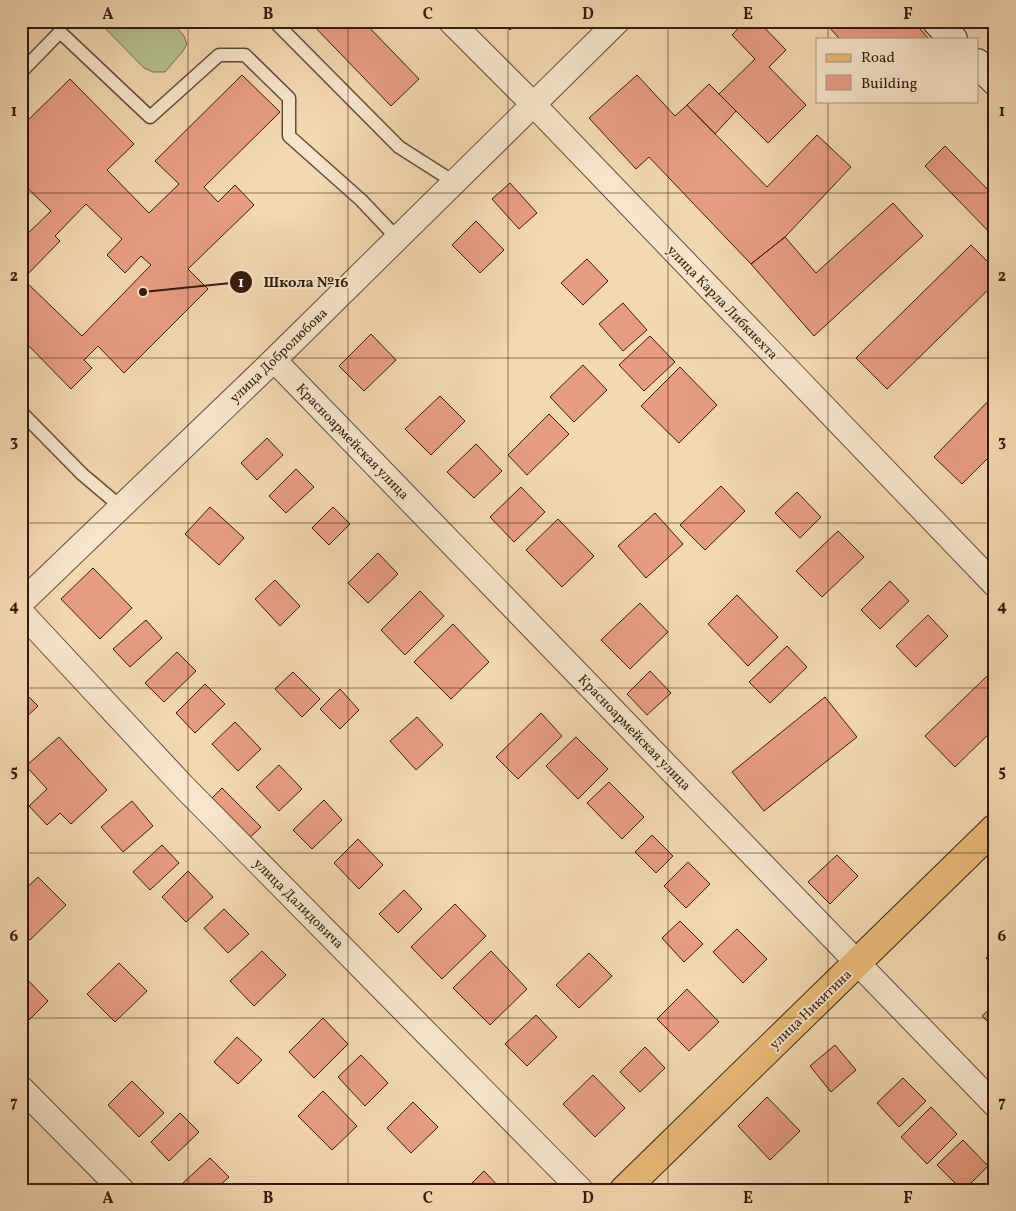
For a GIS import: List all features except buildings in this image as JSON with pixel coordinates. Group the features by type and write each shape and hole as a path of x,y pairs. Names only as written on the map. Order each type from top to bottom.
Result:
{"main road":[{"path":"936,21 952,38"},
{"path":"978,64 995,81"},
{"name":"улица Никитина","path":"624,1190 995,828"}],"street":[{"name":"улица Карла Либкнехта","path":"450,21 533,104 995,585"},
{"name":"улица Добролюбова","path":"21,603 274,360 618,21"},
{"name":"Красноармейская улица","path":"274,360 995,1105"},
{"name":"улица Далидовича","path":"21,612 183,786 581,1190"},
{"path":"21,1088 122,1190"}],"lane":[{"path":"274,21 399,147 454,182"},
{"path":"21,72 60,32 150,117 219,54 245,55 289,98 289,136 361,200 398,238"},
{"path":"23,417 82,474 121,506"}],"green space":[{"path":"98,21 171,21 184,36 187,44 165,72 153,72 144,68"}],"place":[{"name":"Школа №16","path":"143,292"}]}
